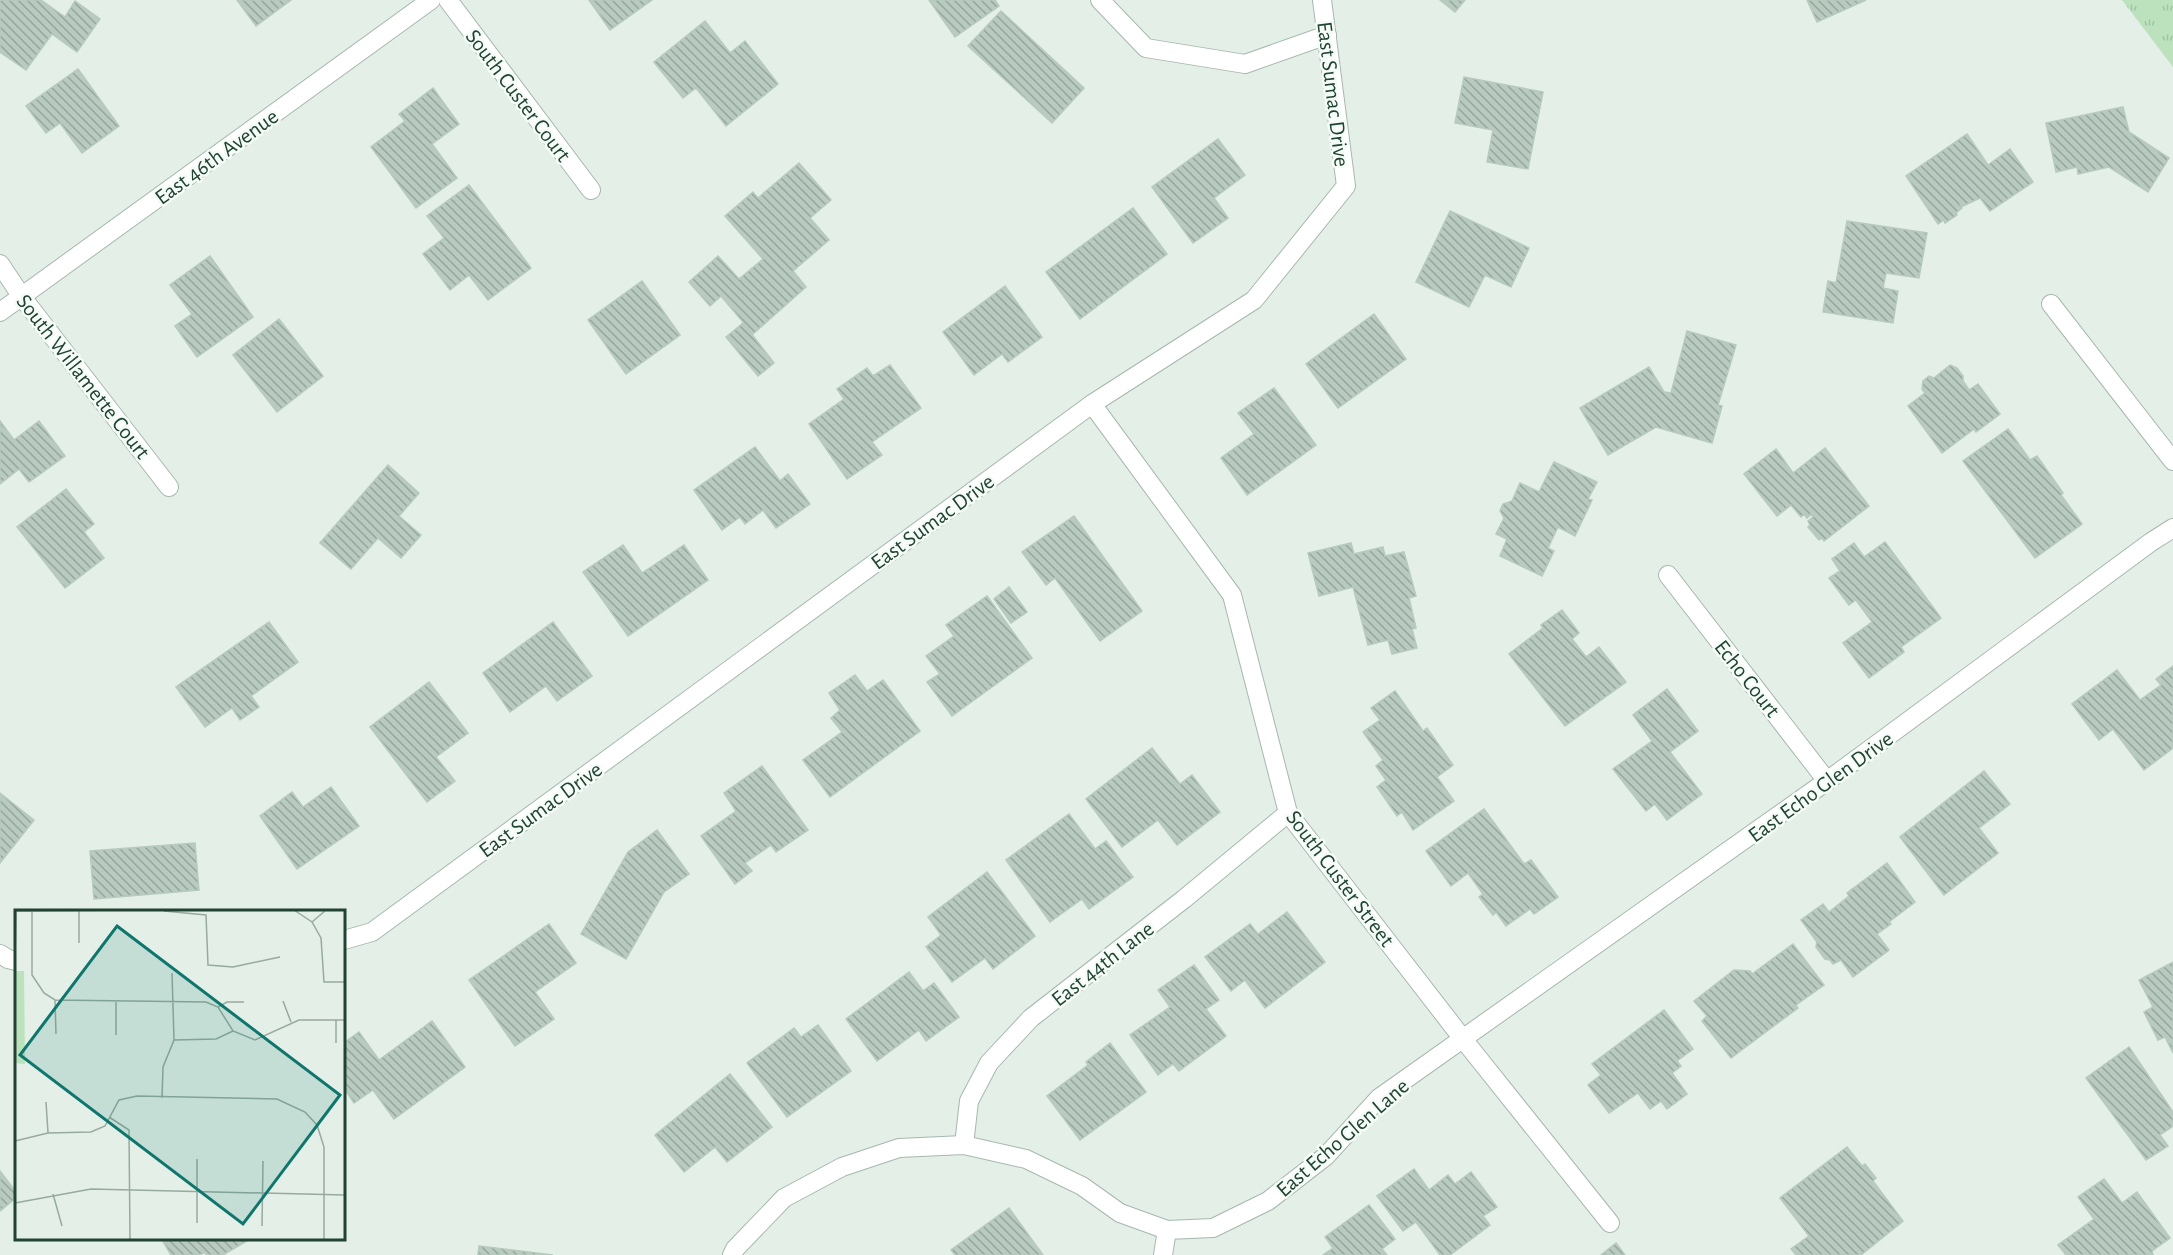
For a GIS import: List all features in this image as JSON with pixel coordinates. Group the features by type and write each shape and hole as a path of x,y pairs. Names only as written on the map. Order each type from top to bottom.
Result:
{"street":[{"name":"East 46th Avenue","path":"0,312 431,0"},
{"name":"South Custer Court","path":"448,0 591,190"},
{"path":"1100,0 1146,48 1245,64 1327,35"},
{"name":"East Sumac Drive","path":"345,940 372,932 1092,404 1254,300 1346,186 1322,0"},
{"name":"South Willamette Court","path":"0,264 22,297 169,487"},
{"path":"2051,304 2173,461"},
{"name":"South Custer Street","path":"1092,404 1232,595 1288,813 1463,1039 1610,1223"},
{"name":"East Echo Glen Drive","path":"1463,1039 1827,781 2173,528"},
{"name":"Echo Court","path":"1668,575 1827,781"},
{"name":"East 44th Lane","path":"964,1145 969,1101 989,1063 1031,1018 1184,899 1288,813"},
{"path":"0,954 15,961"},
{"name":"East Echo Glen Lane","path":"732,1255 735,1249 784,1198 842,1167 899,1148 964,1145 1026,1159 1082,1186 1120,1213 1167,1230 1213,1228 1268,1201 1326,1156 1379,1098 1463,1039"},
{"path":"1163,1255 1167,1230"}],"green space":[{"path":"2122,0 2173,0 2173,67"}],"building":[{"path":"0,0 41,0 65,17 75,1 100,19 77,52 52,34 26,70 0,52"},
{"path":"237,0 291,0 256,26"},
{"path":"589,0 652,0 610,30"},
{"path":"929,0 995,0 999,6 955,37"},
{"path":"1440,0 1465,0 1455,12"},
{"path":"1807,0 1866,0 1817,22"},
{"path":"1001,11 1084,88 1052,123 968,46"},
{"path":"705,21 730,53 745,41 778,84 726,126 696,88 683,98 654,62"},
{"path":"78,69 119,126 82,153 60,123 46,133 26,106"},
{"path":"1464,77 1543,92 1528,169 1487,162 1493,130 1455,123"},
{"path":"433,88 459,124 432,144 457,178 416,208 371,147 405,121 399,114"},
{"path":"2123,107 2129,132 2169,158 2148,192 2109,167 2078,174 2077,167 2056,172 2046,123"},
{"path":"1967,134 1988,165 2010,149 2033,182 1990,211 1980,198 1963,206 1959,201 1962,208 1956,213 1957,215 1945,223 1944,220 1938,224 1906,176"},
{"path":"1218,139 1245,175 1214,198 1228,218 1193,243 1152,187"},
{"path":"799,163 831,200 810,218 829,240 793,271 806,287 753,334 721,296 710,306 689,282 718,256 739,279 763,259 725,216 753,192 758,198"},
{"path":"469,185 531,268 488,300 469,275 450,290 423,254 444,238 427,216"},
{"path":"1133,208 1167,254 1080,319 1046,272"},
{"path":"1450,211 1529,248 1511,287 1485,275 1469,307 1416,282"},
{"path":"1847,221 1927,233 1919,278 1886,273 1883,288 1898,291 1893,323 1823,312 1828,281 1836,283"},
{"path":"210,256 253,317 197,357 175,326 192,314 170,285"},
{"path":"642,281 680,335 626,374 588,320"},
{"path":"1005,286 1042,337 1008,362 1002,354 974,375 943,332"},
{"path":"1374,314 1406,359 1338,408 1306,364"},
{"path":"279,319 323,376 277,412 233,355"},
{"path":"743,323 774,363 758,376 726,337"},
{"path":"1687,331 1736,345 1718,405 1722,406 1712,443 1656,427 1608,455 1580,408 1649,367 1664,392 1671,393"},
{"path":"890,365 921,408 872,442 882,455 847,479 809,424 844,399 837,389 867,368 873,376"},
{"path":"1950,365 1957,368 1969,390 1978,384 2000,414 1976,432 1974,429 1942,453 1908,406 1925,393 1922,389 1923,381 1929,376 1934,378"},
{"path":"1274,388 1316,445 1247,495 1221,458 1254,434 1238,413"},
{"path":"0,421 14,440 39,421 65,456 29,482 19,469 0,484"},
{"path":"2008,429 2030,460 2037,456 2082,524 2035,558 1963,461"},
{"path":"755,447 780,481 788,474 810,504 776,528 763,510 745,524 740,517 722,530 694,490"},
{"path":"1825,448 1869,506 1824,541 1822,538 1819,540 1808,527 1810,525 1808,521 1813,517 1811,514 1807,518 1804,514 1801,517 1791,505 1777,516 1744,474 1776,449 1793,473"},
{"path":"1554,462 1597,482 1588,499 1592,500 1575,536 1558,527 1548,548 1554,551 1542,576 1500,556 1507,539 1496,534 1504,518 1500,511 1503,504 1512,501 1520,483 1539,492"},
{"path":"388,465 419,493 399,516 421,535 401,558 378,538 351,569 320,543"},
{"path":"66,489 94,524 84,532 104,558 65,588 17,527"},
{"path":"1074,516 1142,611 1100,641 1055,578 1046,585 1022,552"},
{"path":"1885,542 1941,618 1901,647 1904,652 1869,678 1843,643 1872,622 1856,600 1849,605 1829,578 1840,571 1832,559 1854,543 1864,557"},
{"path":"1351,543 1354,554 1383,547 1385,556 1404,552 1416,596 1409,598 1416,628 1412,629 1417,648 1392,654 1388,640 1368,645 1353,587 1319,596 1308,553"},
{"path":"623,545 642,573 684,545 708,580 628,636 583,572"},
{"path":"1009,587 1027,612 1011,623 994,599"},
{"path":"987,596 1032,658 952,716 927,682 940,674 926,656 954,636 946,625"},
{"path":"1562,610 1579,633 1572,639 1586,657 1599,647 1626,682 1565,726 1509,654 1543,628 1541,625"},
{"path":"269,622 298,662 251,696 259,707 240,720 232,708 205,727 176,687"},
{"path":"553,622 592,676 557,701 546,686 510,712 483,673"},
{"path":"2173,666 2173,748 2144,770 2113,729 2099,740 2072,704 2117,670 2140,700 2161,685 2156,679"},
{"path":"855,675 867,691 883,680 920,731 830,797 803,760 842,732 831,718 840,710 829,693"},
{"path":"429,682 468,733 436,757 455,781 427,802 370,727"},
{"path":"1667,689 1698,731 1670,752 1702,794 1667,820 1655,804 1646,811 1613,769 1652,741 1633,715"},
{"path":"1395,691 1423,731 1427,728 1453,765 1437,777 1454,801 1413,830 1402,812 1397,816 1377,787 1386,780 1376,766 1383,760 1363,732 1380,720 1371,708"},
{"path":"1152,748 1180,784 1192,775 1220,812 1177,845 1158,820 1122,847 1086,799"},
{"path":"762,766 808,830 776,852 771,845 745,863 752,871 735,884 701,836 736,811 724,793"},
{"path":"1984,771 2010,804 1979,828 1998,853 1944,895 1900,837"},
{"path":"331,787 359,826 297,869 260,816 292,792 303,807"},
{"path":"0,793 34,820 0,863"},
{"path":"1484,809 1524,864 1531,860 1558,897 1534,914 1530,909 1506,926 1496,912 1493,915 1479,897 1483,894 1468,873 1451,886 1426,851"},
{"path":"1069,814 1095,849 1106,841 1133,877 1089,909 1082,899 1050,922 1006,860"},
{"path":"657,830 689,874 664,892 626,959 581,934 628,852"},
{"path":"195,843 199,890 94,899 90,851"},
{"path":"1887,863 1915,902 1877,934 1889,950 1853,977 1841,960 1833,964 1830,960 1825,959 1816,947 1817,942 1801,920 1823,904 1829,912 1849,896 1847,893"},
{"path":"987,872 1035,936 993,969 985,958 952,982 926,947 941,935 928,917"},
{"path":"1287,912 1325,962 1265,1008 1245,980 1231,991 1205,957 1250,924 1258,934"},
{"path":"549,924 576,963 535,992 554,1019 515,1046 469,980"},
{"path":"1793,944 1824,985 1796,1005 1798,1008 1731,1058 1702,1021 1707,1016 1694,1001 1734,970 1750,971 1752,974"},
{"path":"2173,962 2173,1053 2165,1037 2158,1040 2144,1012 2153,1007 2139,980"},
{"path":"1194,965 1219,1000 1206,1009 1226,1036 1179,1071 1173,1064 1158,1075 1130,1035 1170,1007 1158,990"},
{"path":"909,972 923,991 934,983 959,1017 926,1041 919,1030 877,1061 846,1019"},
{"path":"1664,1010 1693,1049 1677,1061 1681,1066 1672,1073 1687,1094 1667,1109 1661,1101 1650,1109 1638,1093 1609,1113 1588,1085 1601,1075 1592,1064"},
{"path":"432,1021 465,1067 394,1119 373,1090 354,1103 345,1090 345,1042 359,1032 379,1060"},
{"path":"818,1025 851,1071 787,1117 747,1063 794,1028 801,1037"},
{"path":"1110,1043 1146,1092 1080,1140 1047,1096 1088,1065 1086,1062"},
{"path":"2129,1047 2173,1112 2173,1126 2160,1135 2168,1146 2146,1160 2086,1078"},
{"path":"730,1074 772,1127 727,1162 715,1147 684,1172 655,1135"},
{"path":"1847,1147 1862,1166 1865,1164 1876,1178 1873,1181 1903,1221 1861,1255 1796,1255 1791,1249 1809,1236 1780,1198"},
{"path":"1414,1169 1429,1190 1448,1175 1455,1184 1471,1172 1497,1207 1483,1216 1490,1225 1450,1255 1440,1255 1416,1222 1403,1231 1377,1196"},
{"path":"0,1171 15,1191 15,1199 0,1211"},
{"path":"2104,1179 2122,1203 2137,1192 2170,1238 2152,1251 2153,1255 2066,1255 2058,1245 2094,1219 2078,1197"},
{"path":"1369,1205 1395,1239 1382,1249 1387,1255 1323,1255 1333,1248 1325,1237"},
{"path":"1009,1208 1043,1255 955,1255 951,1250"},
{"path":"162,1240 248,1240 223,1255 206,1255 205,1252 200,1255 171,1255"},
{"path":"1616,1243 1625,1255 1601,1255"},
{"path":"479,1246 553,1255 478,1255"}]}
